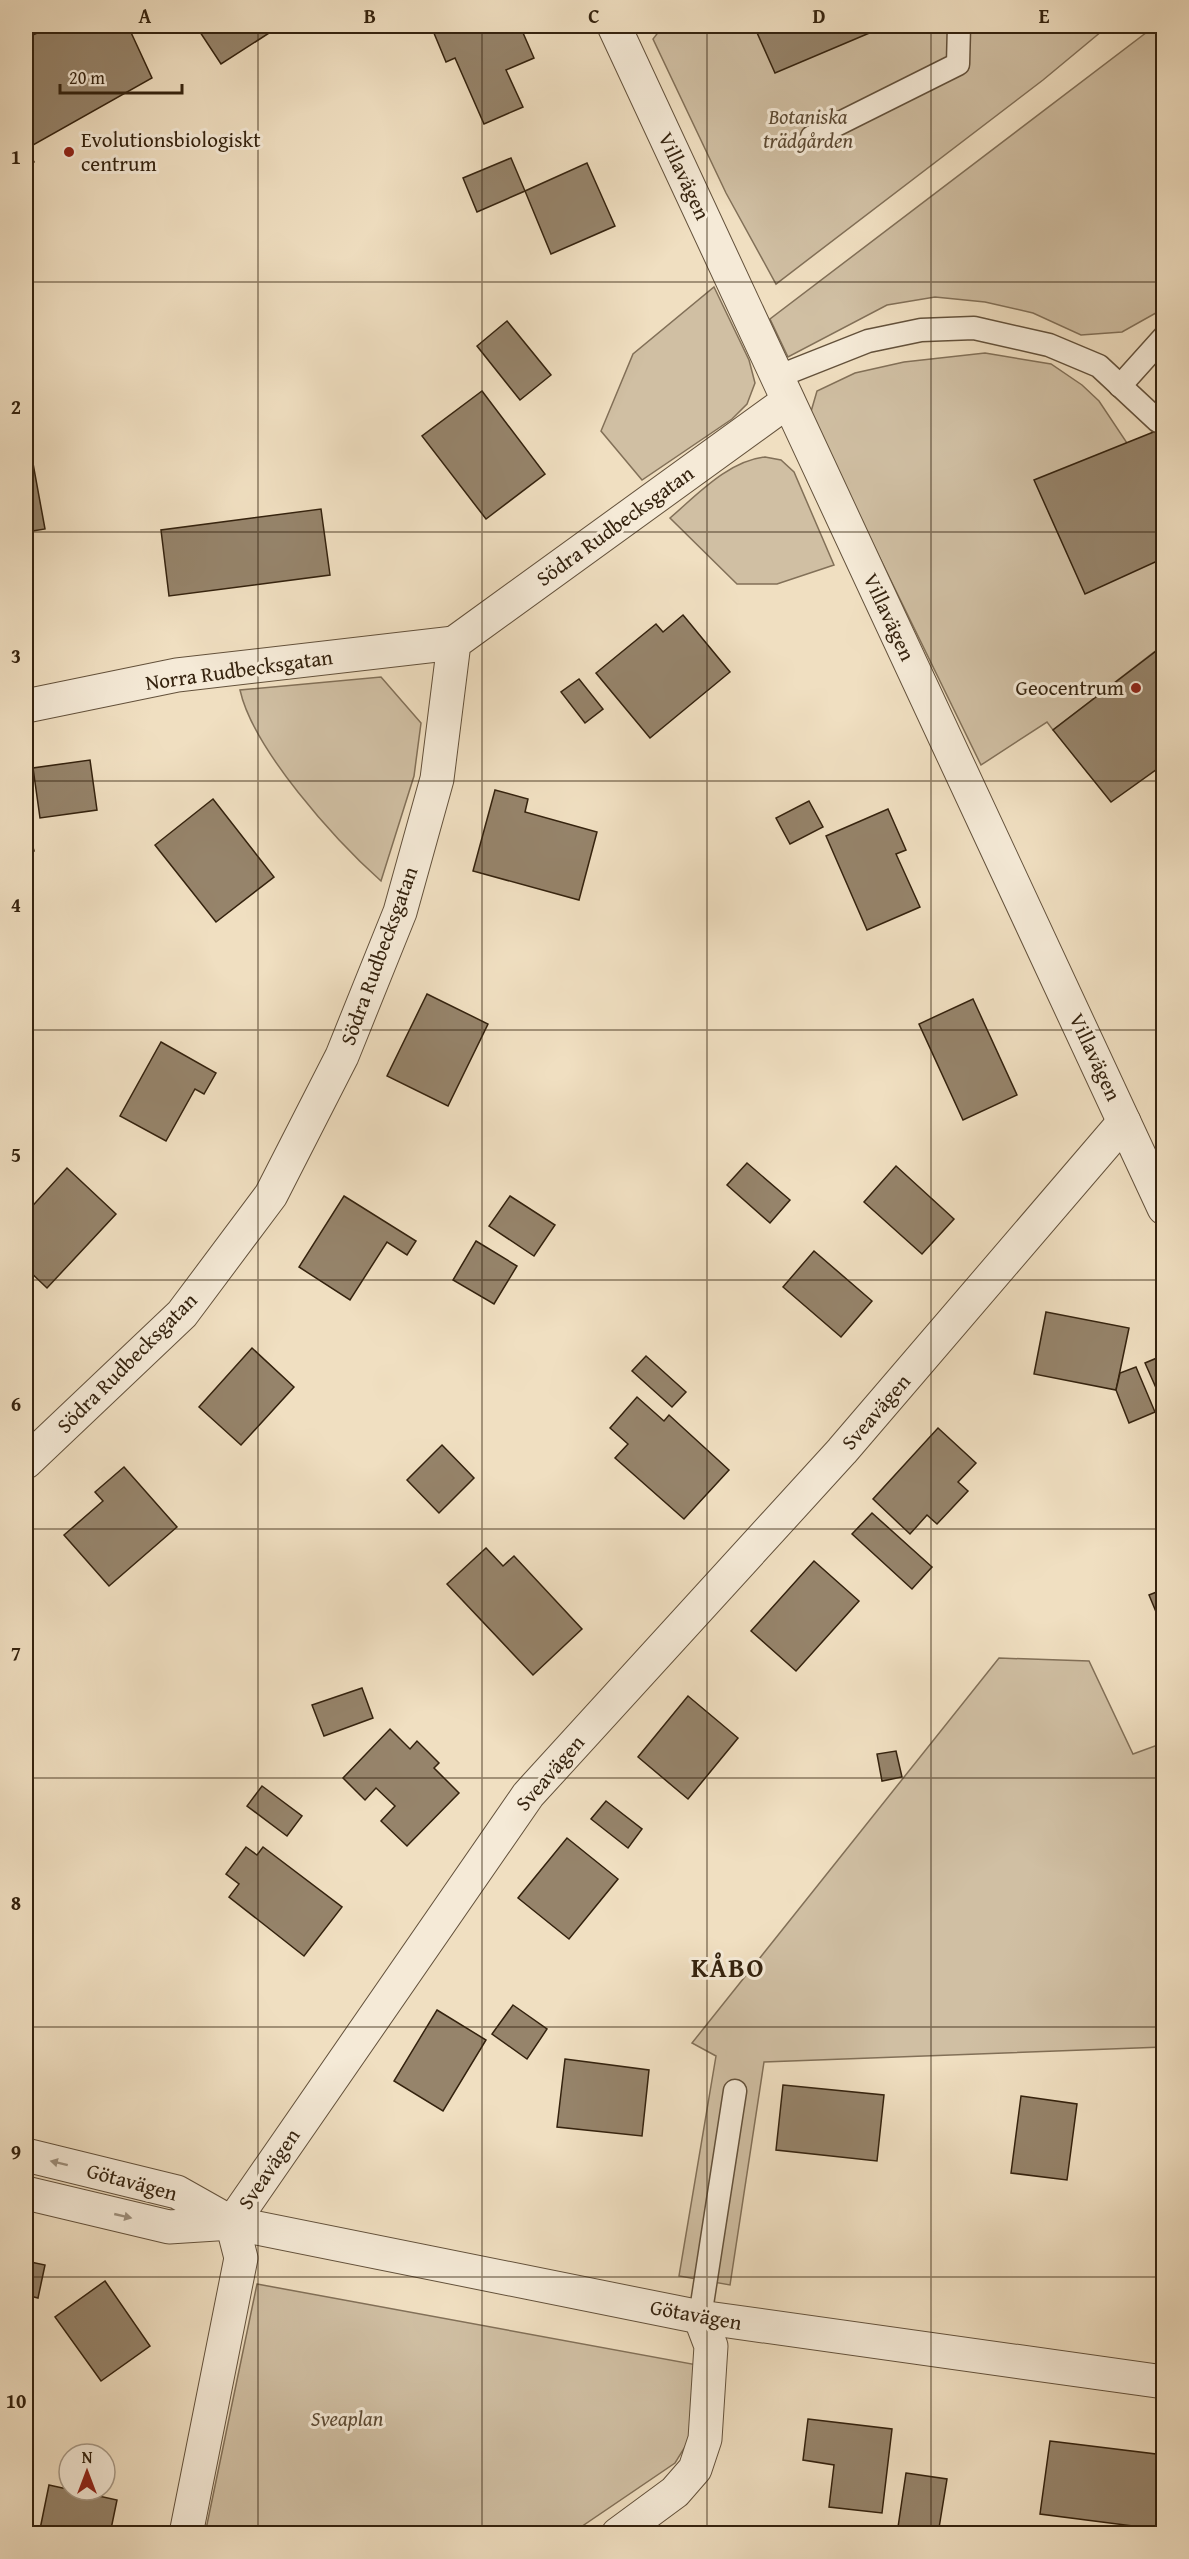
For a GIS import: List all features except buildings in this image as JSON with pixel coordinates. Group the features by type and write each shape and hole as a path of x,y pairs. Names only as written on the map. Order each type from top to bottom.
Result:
{"street":[{"name":"Villavägen","path":"614,26 1164,1209"},
{"name":"Södra Rudbecksgatan","path":"26,1462 182,1314 271,1195 342,1056 400,912 437,779 454,643 783,389"},
{"name":"Norra Rudbecksgatan","path":"26,706 177,675 454,643"},
{"name":"Sveavägen","path":"186,2534 241,2258 232,2223 528,1795 842,1451 1125,1122"},
{"name":"Götavägen","path":"26,2155 177,2192 232,2223"},
{"name":"Götavägen","path":"26,2193 169,2227 232,2223 700,2317 1164,2382"},
{"path":"618,2534 675,2492 695,2469 705,2439 711,2346 700,2317"}],"lane":[{"path":"812,137 958,64 959,26"},
{"path":"783,389 868,341 921,330 974,328 1049,345 1099,366 1158,421"},
{"path":"1120,386 1164,337"},
{"path":"700,2317 735,2091"}],"green space":[{"name":"Botaniska trädgården","path":"663,26 1108,26 1043,80 776,284 726,193 653,39"},
{"path":"1155,26 1164,26 1163,309 1122,332 1081,335 1033,313 985,302 935,297 887,305 788,357 770,319"},
{"path":"714,287 749,360 755,383 747,404 732,419 642,480 601,431 633,354"},
{"path":"985,353 1051,364 1082,385 1099,401 1127,443 1163,558 1163,645 1053,730 1047,722 981,765 810,415 817,391 855,373 904,362"},
{"path":"765,457 781,460 794,472 834,565 777,584 737,584 670,518 726,472 751,460"},
{"path":"381,677 421,723 414,776 381,881 341,842 278,766 248,713 240,690"},
{"path":"999,1658 1089,1661 1133,1754 1163,1743 1163,2047 764,2062 730,2285 679,2276 716,2056 692,2043"},
{"name":"Sveaplan","path":"257,2284 703,2366 693,2434 675,2463 572,2533 205,2534"}],"place":[{"name":"Evolutionsbiologiskt centrum","path":"69,152"},
{"name":"Geocentrum","path":"1136,688"}],"district":[{"name":"KÅBO","path":"728,1968"}]}
